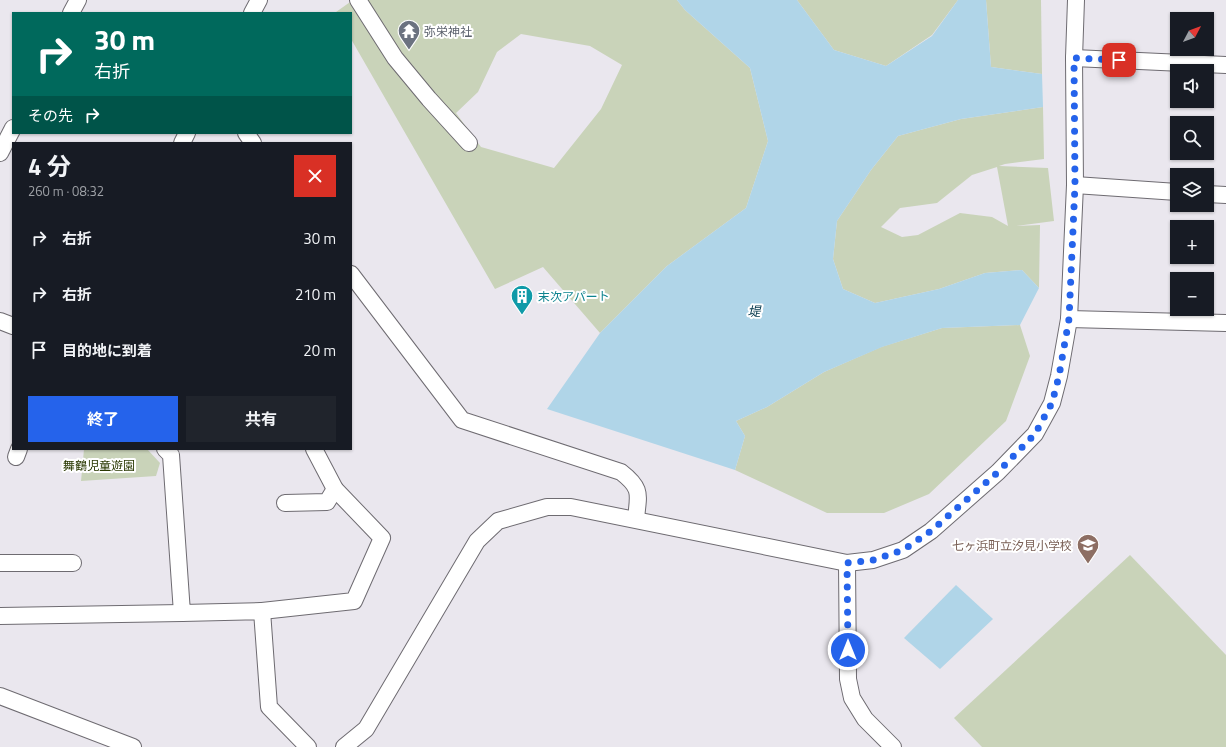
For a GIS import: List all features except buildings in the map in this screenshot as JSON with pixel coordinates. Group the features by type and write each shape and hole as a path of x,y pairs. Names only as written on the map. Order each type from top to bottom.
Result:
{"street":[{"path":"72,12 78,0"},
{"path":"253,12 259,0"},
{"path":"358,0 396,58 429,99 469,143"},
{"path":"344,747 366,729 477,540 498,521 547,507 571,507 847,563 873,560 903,550 931,531 998,472 1035,434 1052,403 1059,376 1069,319 1075,185 1074,58 1076,0"},
{"path":"1074,58 1226,66"},
{"path":"0,153 12,130"},
{"path":"1075,185 1170,192"},
{"path":"1214,194 1226,195"},
{"path":"352,275 462,420 621,472 632,480 639,494 636,520"},
{"path":"1069,319 1226,323"},
{"path":"0,321 12,326"},
{"path":"166,450 171,456 182,613"},
{"path":"0,616 262,611 354,602 382,538 335,489 315,450"},
{"path":"285,503 327,502 335,489"},
{"path":"0,563 73,563"},
{"path":"847,563 848,680 852,698 865,719 893,747"},
{"path":"262,611 269,707 308,747"},
{"path":"0,696 133,747"}],"green space":[{"path":"353,0 677,0 685,10 750,68 768,141 746,208 667,266 600,333 543,267 495,289 352,41 352,12 336,12","holes":["521,34 590,46 622,65 601,109 554,168 481,147 456,113 478,92 497,52"]},
{"path":"797,0 958,0 932,35 886,66 834,50"},
{"path":"986,0 1041,0 1042,74 991,67"},
{"path":"1043,107 1044,159 999,166 1048,168 1054,221 1016,226 1040,225 1039,288 1022,270 985,273 939,289 875,303 843,289 833,259 837,221 871,170 898,136 961,119","holes":["997,167 1008,226 992,217 960,213 918,235 902,237 881,227 900,208 937,203 972,175"]},
{"path":"1020,325 1030,356 1006,421 929,494 884,513 827,513 735,470 745,436 736,421 767,407 824,372 881,347 942,328"},
{"name":"舞鶴児童遊園","path":"84,450 148,450 160,463 156,476 81,481"},
{"path":"1130,555 1226,655 1226,747 982,747 954,718"}],"water":[{"name":"堤","path":"677,0 797,0 834,50 886,66 932,36 958,0 986,0 991,67 1042,74 1043,107 961,119 898,136 871,170 837,221 833,259 843,289 875,303 939,289 985,273 1022,270 1039,288 1020,325 942,328 882,347 824,372 767,407 736,421 745,436 735,470 547,409 600,333 667,266 746,208 768,141 750,68 685,10"},
{"path":"956,585 993,619 940,669 904,638"}],"place":[{"name":"弥栄神社","path":"409,50"},
{"name":"末次アパート","path":"522,316"},
{"name":"七ヶ浜町立汐見小学校","path":"1088,564"}],"route":[{"path":"848,650 847,563 873,560 903,550 931,531 998,472 1035,434 1052,403 1059,376 1069,319 1075,185 1074,58 1119,60"}]}
